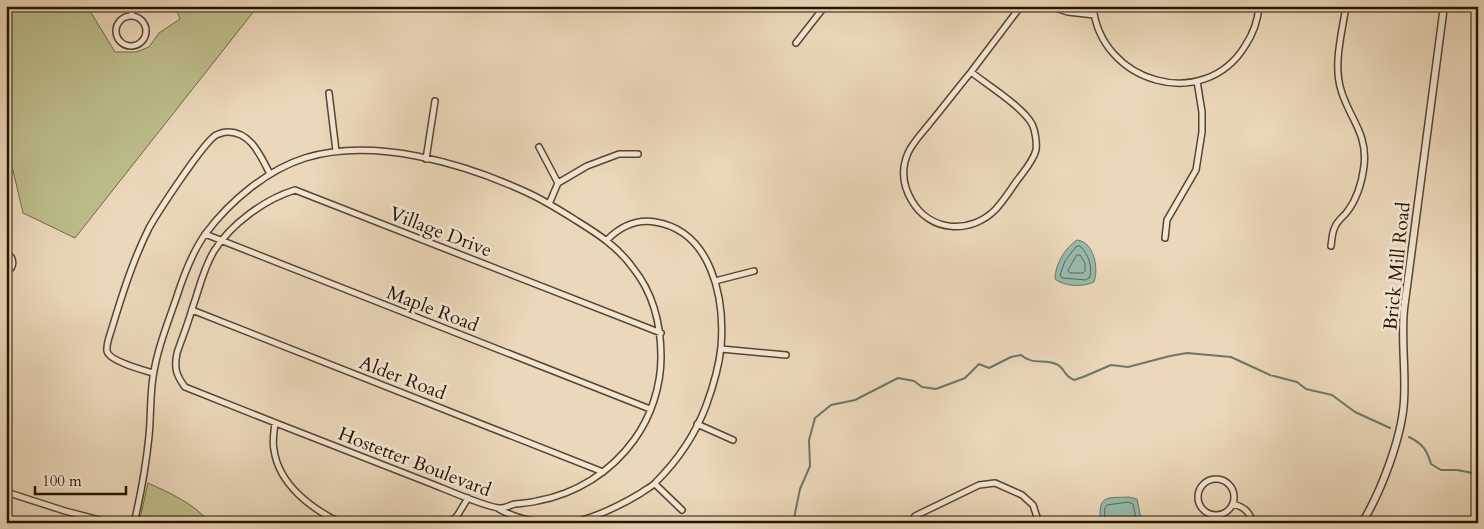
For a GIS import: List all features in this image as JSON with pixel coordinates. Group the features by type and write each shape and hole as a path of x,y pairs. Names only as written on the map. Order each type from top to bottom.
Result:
{"street":[{"path":"131,6 132,16"},
{"path":"796,43 825,6"},
{"path":"971,72 1022,112 1032,124 1036,150 1031,162 995,210 983,219 956,228 937,223 920,212 908,193 904,182 904,167 908,153 1021,6"},
{"path":"1050,6 1068,12 1094,15"},
{"path":"1093,6 1098,30 1105,43 1125,66 1138,74 1152,79 1182,83 1196,81 1222,69 1243,50 1256,24 1259,6"},
{"path":"1330,246 1334,227 1348,211 1360,188 1364,164 1363,141 1341,91 1338,76 1338,62 1346,6"},
{"name":"Brick Mill Road","path":"1362,523 1379,489 1395,444 1404,404 1405,380 1402,346 1404,309 1444,6"},
{"path":"126,16 132,16 140,18 146,30 142,40 132,45 122,42 116,32 121,20 126,16"},
{"path":"1165,238 1167,220 1196,170 1202,132 1202,112 1196,81"},
{"path":"329,93 336,151"},
{"path":"426,158 435,101"},
{"path":"153,373 112,358 107,352 118,308 150,227 196,159 215,136 225,132 234,133 246,138 255,146 270,174"},
{"path":"539,147 558,183"},
{"name":"Hostetter Boulevard","path":"134,523 147,456 153,373 180,286 198,246 205,234 239,197 270,174 301,159 336,151 396,153 426,158 486,175 528,192 549,204 607,240 633,266 646,287 653,305 660,333 661,366 658,387 640,432 620,459 592,480 566,493 540,501 514,504 499,509 185,387 177,378 174,365 192,310"},
{"path":"549,204 558,183 598,160 619,154 638,154"},
{"name":"Village Drive","path":"192,310 204,273 213,252 221,241 260,205 278,195 295,190 660,333"},
{"path":"571,523 607,512 624,504 655,484 690,441 712,388 721,349 722,328 719,298 709,263 697,245 669,224 651,222 638,222 624,226 607,240"},
{"name":"Maple Road","path":"205,234 650,409"},
{"path":"6,252 12,257 13,261 10,270 6,274"},
{"path":"715,281 754,271"},
{"name":"Alder Road","path":"192,310 603,472"},
{"path":"721,349 786,355"},
{"path":"274,423 273,449 284,477 308,502 341,523"},
{"path":"697,424 733,440"},
{"path":"1217,479 1225,482 1233,491 1232,504 1229,510 1224,513 1219,515 1208,514 1203,510 1198,501 1200,488 1209,480 1217,479"},
{"path":"911,523 915,516 979,484 994,483 1022,495 1033,505 1039,523"},
{"path":"655,484 682,510"},
{"path":"6,492 65,511 111,523"},
{"path":"449,523 457,516 468,498"},
{"path":"1232,504 1243,507 1253,523"},
{"path":"499,509 524,520 549,523"}],"green space":[{"path":"6,6 87,6 115,52 136,52 149,47 159,33 180,19 175,6 258,6 75,238 23,213 11,162 6,153"},
{"path":"148,483 190,505 210,523 139,523"}],"water":[{"path":"1077,240 1088,245 1094,256 1096,270 1094,282 1079,285 1064,284 1055,279 1055,273 1068,247"},
{"path":"1129,497 1137,499 1142,523 1100,523 1101,507 1105,500"}],"waterway":[{"path":"793,523 800,489 810,466 809,440 815,418 831,405 855,400 898,378 914,381 922,387 936,389 965,378 979,364 989,368 1011,357 1021,355 1029,360 1058,365 1074,380 1111,365 1128,367 1187,353 1231,357 1270,375 1297,382 1306,389 1332,395 1355,412 1390,428"},
{"path":"1409,437 1421,445 1426,451 1431,464 1441,470 1457,470 1478,474"}]}
